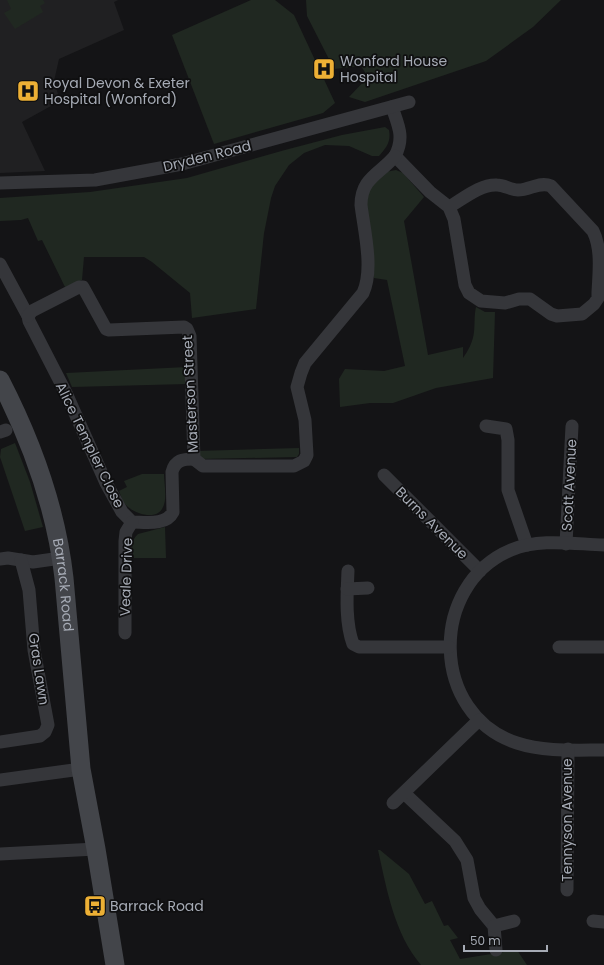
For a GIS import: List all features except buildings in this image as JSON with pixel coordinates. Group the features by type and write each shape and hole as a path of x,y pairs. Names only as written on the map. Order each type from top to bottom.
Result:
{"street":[{"name":"Dryden Road","path":"0,183 95,180 182,164 409,102"},
{"path":"392,107 401,139 395,156 430,192 450,207 454,219 465,285 469,293 481,301 505,303 519,299 530,299 551,314 557,316 582,314 594,304 598,298 599,248 593,231 552,186 543,185 518,190 499,185 490,185 481,188 450,207"},
{"name":"Masterson Street","path":"28,316 32,311 79,287 83,287 106,329 180,327 187,329 190,336 194,459 203,466 294,466 304,461 307,455 305,420 297,387 301,373 305,363 363,293 368,278 361,204 362,190 373,176 395,156"},
{"name":"Alice Templer Close","path":"0,264 28,316 66,393 106,483 122,512 132,522 165,521 170,518 173,512 172,472 174,467 176,463 182,460 194,459"},
{"name":"Barrack Road","path":"0,380 31,450 43,483 54,521 61,558 81,769 115,965"},
{"path":"486,426 506,429 508,440 508,490 527,545"},
{"name":"Scott Avenue","path":"566,544 572,426"},
{"name":"Burns Avenue","path":"384,475 480,571"},
{"name":"Veale Drive","path":"124,632 126,532 132,522"},
{"path":"604,544 549,543 527,545 511,550 498,557 480,571 467,587 452,623 449,647 450,661 455,682 468,706 479,720 501,736 516,743 544,749 604,750"},
{"path":"0,559 8,558 33,562 61,558"},
{"name":"Gras Lawn","path":"0,742 40,736 45,732 48,725 34,650 29,590 21,560"},
{"path":"348,571 347,589 349,634 353,644 359,647 449,647"},
{"path":"347,589 368,588"},
{"path":"559,647 604,647"},
{"path":"393,803 479,720"},
{"name":"Tennyson Avenue","path":"567,890 568,749"},
{"path":"0,780 81,769"},
{"path":"404,793 455,841 464,854 467,860 472,890 476,903 494,926 496,950"},
{"path":"0,854 96,849"},
{"path":"494,926 514,921"}],"shaded area":[{"name":"Royal Devon & Exeter Hospital (Wonford)","path":"0,0 118,0 114,2 124,30 59,59 54,81 60,101 22,122 45,171 0,173"},
{"path":"7,0 43,0 45,3 40,6 43,12 15,29 4,13 11,9"},
{"path":"251,0 275,0 294,15 335,103 323,113 214,144 172,35"},
{"path":"306,0 561,0 533,27 486,61 365,102 349,97 368,77 361,66 334,69 307,16"},
{"path":"385,127 389,130 389,141 379,156 372,156 349,146 325,145 304,153 289,165 275,186 271,198 264,233 256,309 192,318 190,293 144,257 84,257 82,280 65,287 42,240 38,241 28,218 21,220 0,221 0,198 90,192 187,178 342,135"},
{"path":"396,170 403,173 424,197 404,221 428,355 463,347 463,358 473,339 476,307 485,312 495,312 493,378 436,388 393,403 370,403 340,407 339,379 345,369 384,371 405,366 387,280 374,278 367,235 365,198 380,173"},
{"path":"187,367 187,384 72,387 66,373"},
{"path":"15,443 30,482 43,527 25,531 0,457 1,449"},
{"path":"299,448 299,454 297,457 199,459 196,451"},
{"path":"142,474 164,474 165,501 159,513 154,515 139,513 129,508 124,502 119,491 127,487 124,481"},
{"path":"165,527 166,558 134,558 132,548 133,542 138,534"},
{"path":"378,850 380,850 409,874 425,904 432,901 444,926 448,925 458,938 450,940 460,959 517,950 527,965 421,965 412,953 398,925 388,896"}],"place":[{"name":"Wonford House Hospital","path":"324,69"},
{"name":"Royal Devon & Exeter Hospital (Wonford)","path":"28,91"},
{"name":"Barrack Road","path":"95,906"}]}
